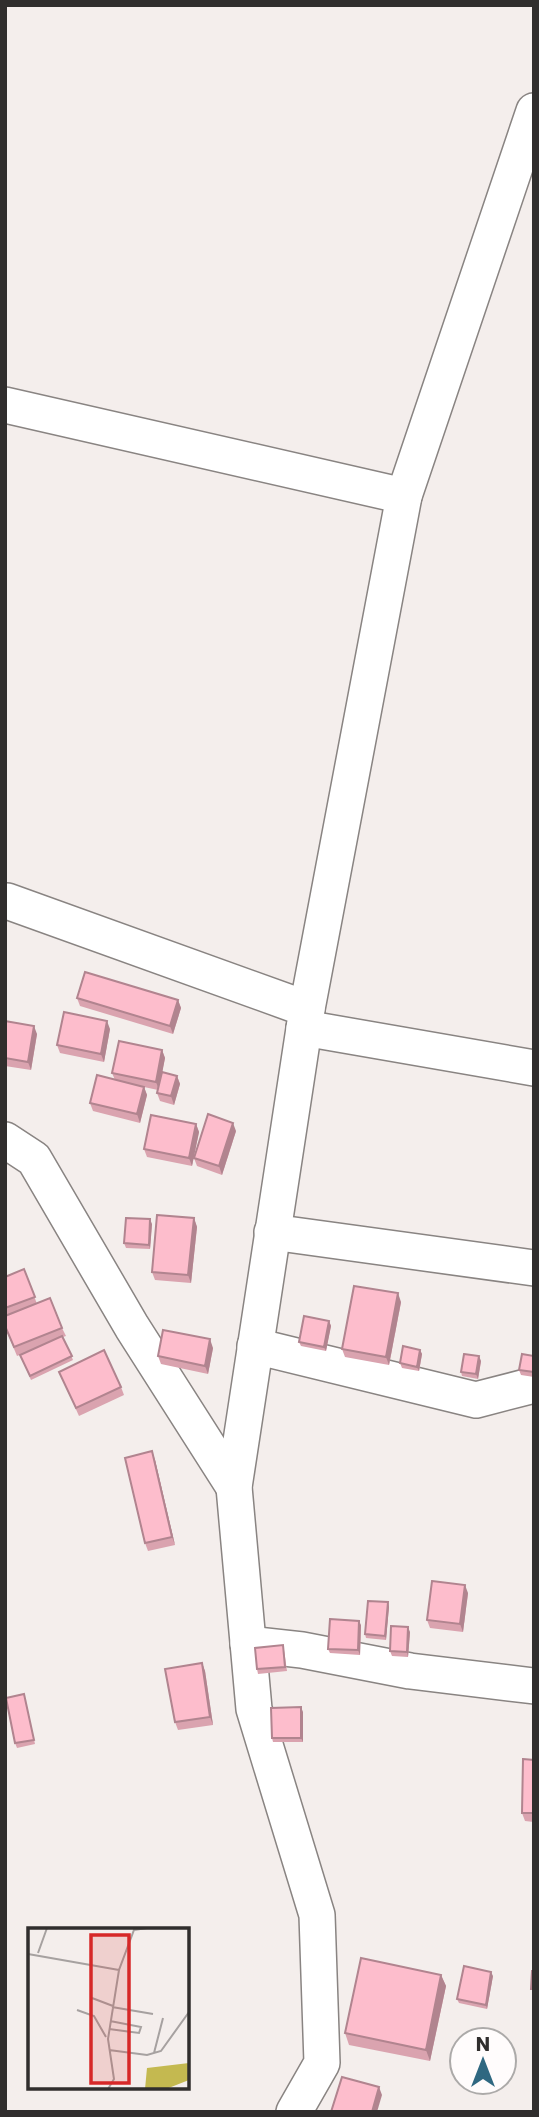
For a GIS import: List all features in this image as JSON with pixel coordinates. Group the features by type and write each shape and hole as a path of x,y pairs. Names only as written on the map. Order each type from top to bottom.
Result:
{"street":[{"path":"293,2112 322,2063 317,1914 254,1709 234,1487 305,1019 404,496 534,111"},
{"path":"5,405 404,496"},
{"path":"7,901 305,1019 534,1068"},
{"path":"5,1140 34,1159 132,1327 234,1487"},
{"path":"272,1232 534,1268"},
{"path":"255,1346 476,1399 534,1385"},
{"path":"248,1644 302,1650 410,1671 534,1686"}],"building":[{"path":"85,972 178,1000 170,1026 77,998"},
{"path":"64,1012 107,1021 101,1054 57,1045"},
{"path":"5,1021 34,1026 28,1062 5,1058"},
{"path":"119,1041 162,1050 156,1082 112,1073"},
{"path":"162,1072 177,1076 171,1096 157,1093"},
{"path":"97,1075 144,1087 137,1114 90,1103"},
{"path":"208,1114 233,1123 219,1166 194,1158"},
{"path":"151,1115 196,1124 189,1158 144,1149"},
{"path":"157,1215 194,1218 188,1275 152,1272"},
{"path":"126,1218 150,1219 149,1245 124,1243"},
{"path":"24,1269 35,1297 5,1308 5,1277"},
{"path":"354,1286 398,1293 386,1357 342,1349"},
{"path":"50,1298 62,1328 14,1347 5,1326 5,1316"},
{"path":"304,1316 329,1321 324,1347 299,1342"},
{"path":"163,1330 210,1339 205,1366 158,1356"},
{"path":"62,1336 72,1356 30,1376 20,1355"},
{"path":"403,1346 420,1350 417,1367 400,1363"},
{"path":"104,1350 121,1387 76,1408 59,1372"},
{"path":"464,1354 479,1356 476,1374 461,1372"},
{"path":"522,1354 534,1356 534,1372 519,1370"},
{"path":"152,1451 172,1537 145,1543 125,1458"},
{"path":"432,1581 465,1585 460,1624 427,1620"},
{"path":"368,1601 388,1602 385,1636 365,1634"},
{"path":"330,1619 359,1621 358,1650 328,1649"},
{"path":"391,1626 408,1627 407,1652 390,1651"},
{"path":"283,1645 285,1667 257,1669 255,1648"},
{"path":"202,1663 210,1717 175,1722 165,1669"},
{"path":"24,1694 34,1740 15,1743 6,1698"},
{"path":"301,1707 301,1738 272,1738 271,1708"},
{"path":"523,1759 534,1760 534,1813 522,1813"},
{"path":"361,1958 441,1975 426,2050 345,2033"},
{"path":"464,1966 491,1972 486,2005 457,1999"},
{"path":"534,1971 534,1989 531,1989"},
{"path":"342,2077 379,2087 372,2112 331,2112"}]}
